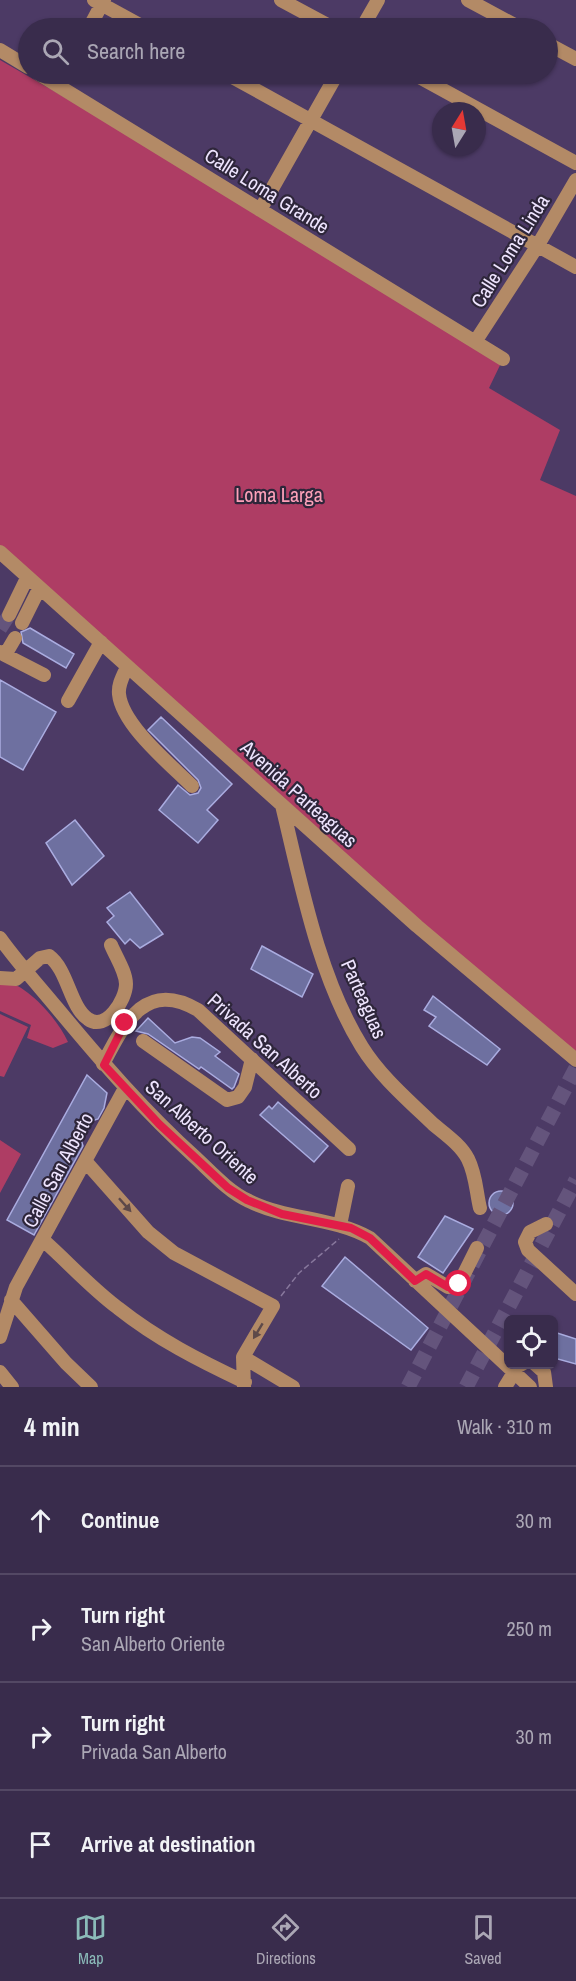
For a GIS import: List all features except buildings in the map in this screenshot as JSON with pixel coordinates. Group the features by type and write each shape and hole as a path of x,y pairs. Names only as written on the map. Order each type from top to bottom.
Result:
{"street":[{"path":"281,0 314,18"},
{"path":"368,18 378,0"},
{"path":"468,0 501,18"},
{"path":"93,18 100,2 128,18"},
{"path":"558,49 576,59"},
{"path":"0,50 18,61"},
{"name":"Calle Loma Grande","path":"69,84 260,210 503,359"},
{"path":"245,84 576,267"},
{"path":"260,210 331,84"},
{"path":"432,84 576,163"},
{"name":"Calle Loma Linda","path":"475,342 538,245 576,180"},
{"name":"Avenida Parteaguas","path":"0,552 417,926 576,1060"},
{"path":"9,615 27,578"},
{"path":"22,623 39,589"},
{"path":"15,638 2,654 44,675"},
{"path":"68,701 101,642"},
{"path":"127,667 119,686 124,710 147,741 192,786"},
{"name":"Parteaguas","path":"282,805 316,933 334,990 348,1021 362,1048 383,1075 463,1151 476,1178 480,1208"},
{"name":"San Alberto Oriente","path":"0,938 104,1065 159,1124 228,1188 247,1200 282,1214 345,1227 370,1238 415,1281 504,1356"},
{"path":"0,978 16,979 40,958 52,958 83,1014 92,1021 103,1021 122,1000 126,984 111,945"},
{"name":"Privada San Alberto","path":"104,1065 132,1014 151,1003 166,1000 178,1001 198,1010 350,1149"},
{"path":"143,1041 227,1100 238,1097 245,1087 252,1059"},
{"name":"Calle San Alberto","path":"0,1337 19,1280 125,1088"},
{"path":"86,1162 148,1232 174,1254 273,1306 243,1357 244,1384"},
{"path":"345,1227 348,1186"},
{"path":"546,1224 530,1232 525,1242 528,1250 576,1294"},
{"path":"43,1240 116,1307 143,1327 187,1354 244,1384"},
{"path":"415,1281 426,1274 448,1287 459,1284 477,1248"},
{"path":"11,1300 66,1363 92,1387"},
{"path":"243,1357 293,1387"},
{"path":"505,1387 517,1369"},
{"name":"San Alberto Oriente","path":"519,1369 530,1387"},
{"path":"540,1369 544,1372 546,1387"},
{"path":"0,1372 12,1387"}],"path":[{"path":"273,1306 299,1273 345,1227"}],"green space":[{"name":"Loma Larga","path":"0,60 18,70 18,84 42,84 260,210 503,359 489,388 560,430 540,480 576,496 576,1053 283,808 0,561"},
{"path":"0,979 20,988 40,1003 57,1023 68,1042 53,1048 27,1038 31,1025 0,1011"},
{"path":"0,1014 28,1027 4,1077 0,1076"},
{"path":"0,1140 21,1154 0,1193"}],"tunnel":[{"path":"0,629 9,615"},
{"path":"408,1387 576,1068"},
{"path":"466,1387 576,1180"}],"route":[{"path":"125,1023 104,1065 159,1124 228,1188 247,1200 282,1214 351,1228 370,1238 415,1281 426,1274 448,1287 459,1284"}]}
